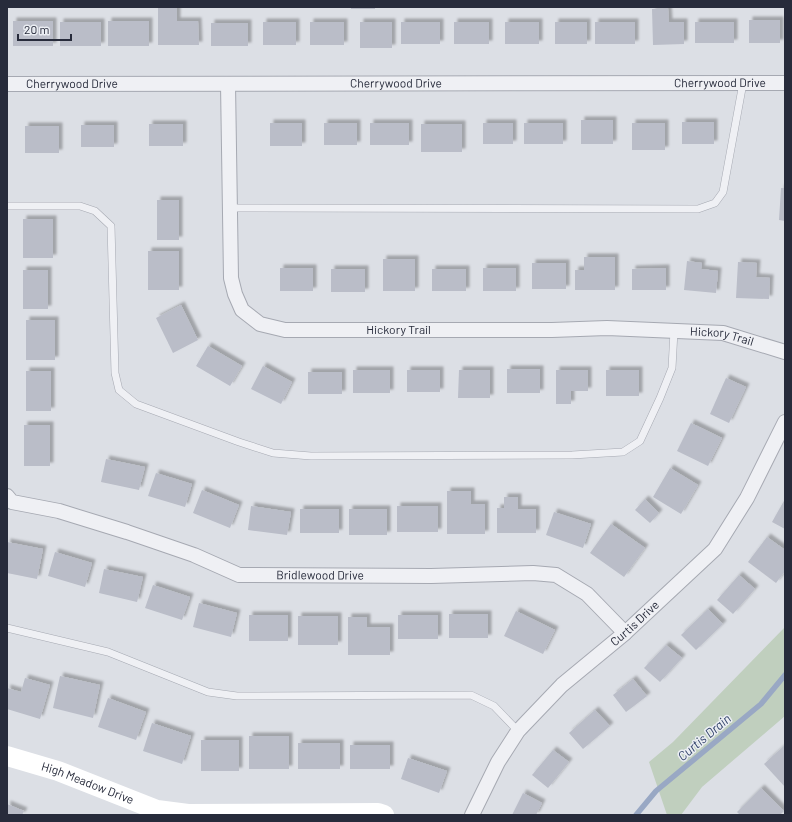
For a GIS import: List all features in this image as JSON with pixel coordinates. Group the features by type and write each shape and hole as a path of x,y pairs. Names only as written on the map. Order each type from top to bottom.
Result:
{"street":[{"name":"Cherrywood Drive","path":"7,84 785,83"},
{"name":"Hickory Trail","path":"228,84 231,278 235,294 242,310 260,324 285,330 552,330 607,328 723,333 785,352"},
{"name":"Curtis Drive","path":"472,815 498,762 518,731 562,685 625,633 715,549 747,498 785,422"},
{"name":"Bridlewood Drive","path":"7,496 12,502 59,511 194,555 239,575 431,576 533,573 556,575 587,594 625,633"},
{"name":"High Meadow Drive","path":"7,756 58,771 157,810 188,814 378,813 384,815"}],"lane":[{"path":"230,208 698,209 715,203 722,192 743,83"},
{"path":"7,206 80,206 95,211 111,226 115,373 118,390 136,404 273,453 319,456 572,455 623,452 640,441 660,398 672,368 674,331"},
{"path":"7,628 108,652 208,692 237,696 471,695 494,706 518,731"}],"green space":[{"path":"785,627 785,716 702,787 681,815 667,815 649,762 673,742"}],"building":[{"path":"158,7 177,7 177,21 198,21 199,45 158,45"},
{"path":"351,7 375,7 375,9 351,9"},
{"path":"668,8 669,22 684,22 684,44 653,45 652,9"},
{"path":"749,20 780,20 780,43 749,43"},
{"path":"13,21 53,21 53,46 13,46"},
{"path":"108,21 149,21 149,46 108,46"},
{"path":"60,22 101,22 101,46 60,46"},
{"path":"263,22 296,22 296,45 263,45"},
{"path":"310,22 344,22 344,45 310,45"},
{"path":"360,22 392,22 392,48 360,48"},
{"path":"401,22 440,22 440,44 401,44"},
{"path":"454,22 489,22 489,44 454,44"},
{"path":"505,22 539,22 539,44 505,44"},
{"path":"555,22 587,22 587,44 555,44"},
{"path":"595,22 635,22 635,44 595,44"},
{"path":"695,22 734,22 734,43 695,43"},
{"path":"211,23 248,23 248,46 211,46"},
{"path":"581,120 613,120 613,144 581,144"},
{"path":"682,122 714,122 714,144 682,144"},
{"path":"270,123 302,123 302,146 270,146"},
{"path":"324,123 357,123 357,145 324,145"},
{"path":"370,123 409,123 409,145 370,145"},
{"path":"483,123 513,123 513,144 483,144"},
{"path":"524,123 563,123 563,144 524,144"},
{"path":"632,123 665,123 665,150 632,150"},
{"path":"149,124 183,124 183,146 149,146"},
{"path":"421,124 462,124 462,152 421,152"},
{"path":"81,125 114,125 114,147 81,147"},
{"path":"25,126 59,126 59,153 25,153"},
{"path":"781,188 785,188 785,221 779,220"},
{"path":"157,200 179,200 179,240 157,240"},
{"path":"23,219 53,219 53,258 23,258"},
{"path":"148,251 179,251 179,290 148,290"},
{"path":"584,257 615,257 615,290 575,290 575,270 584,270"},
{"path":"383,259 415,259 415,291 383,291"},
{"path":"687,261 702,263 701,269 718,271 716,293 684,290"},
{"path":"738,262 757,263 756,277 770,278 769,299 736,298"},
{"path":"532,263 566,263 566,289 532,289"},
{"path":"280,268 313,268 313,291 280,291"},
{"path":"483,268 516,268 516,291 483,291"},
{"path":"666,268 666,290 632,290 632,269"},
{"path":"331,269 365,269 365,292 331,292"},
{"path":"432,269 466,269 466,291 432,291"},
{"path":"23,270 48,270 48,309 23,309"},
{"path":"181,305 198,340 173,353 156,318"},
{"path":"26,320 55,320 55,360 26,360"},
{"path":"208,346 242,366 230,386 196,366"},
{"path":"263,366 292,382 281,404 251,389"},
{"path":"507,369 540,369 540,393 507,393"},
{"path":"353,370 390,370 390,393 353,393"},
{"path":"407,370 440,370 440,392 407,392"},
{"path":"459,370 490,370 490,398 458,398"},
{"path":"556,370 588,370 588,391 571,391 571,404 556,404"},
{"path":"606,370 639,370 639,396 606,396"},
{"path":"26,371 51,371 51,411 26,411"},
{"path":"308,372 342,372 342,394 308,394"},
{"path":"726,378 746,387 729,423 710,414"},
{"path":"691,423 722,438 708,466 677,451"},
{"path":"24,425 50,425 50,466 24,466"},
{"path":"106,459 145,467 139,490 101,482"},
{"path":"670,468 698,485 681,514 653,497"},
{"path":"156,473 192,484 185,507 148,496"},
{"path":"202,490 239,505 230,528 193,513"},
{"path":"447,491 471,491 471,504 485,504 485,534 447,534"},
{"path":"504,497 518,497 518,509 536,509 536,533 497,533 497,508 504,508"},
{"path":"645,499 659,513 650,523 635,510"},
{"path":"785,499 785,529 772,522"},
{"path":"251,506 291,512 287,535 248,530"},
{"path":"397,506 438,506 438,532 397,532"},
{"path":"300,509 339,509 339,533 300,533"},
{"path":"349,509 387,509 387,535 349,535"},
{"path":"554,512 591,524 583,548 546,535"},
{"path":"611,524 645,548 624,577 590,553"},
{"path":"767,537 785,550 785,571 776,583 748,562"},
{"path":"7,542 43,549 37,579 7,573"},
{"path":"55,552 92,563 85,587 48,576"},
{"path":"104,569 143,577 137,602 99,593"},
{"path":"739,575 755,589 733,614 717,600"},
{"path":"153,585 190,597 182,620 145,608"},
{"path":"199,603 237,613 231,637 193,627"},
{"path":"708,609 723,624 696,650 681,635"},
{"path":"516,611 555,630 543,654 504,636"},
{"path":"449,614 488,614 488,638 449,638"},
{"path":"249,615 288,615 288,641 249,641"},
{"path":"398,615 438,615 438,639 398,639"},
{"path":"298,616 338,616 338,645 298,645"},
{"path":"348,617 367,617 367,627 390,627 390,655 348,655"},
{"path":"666,645 682,658 660,682 644,668"},
{"path":"60,676 100,685 93,718 53,708"},
{"path":"25,678 50,685 40,719 7,709 7,688 21,692"},
{"path":"633,679 647,696 626,712 613,695"},
{"path":"108,698 146,712 136,740 98,727"},
{"path":"595,710 610,726 583,749 569,733"},
{"path":"152,723 191,736 182,764 143,751"},
{"path":"249,736 289,736 289,769 249,769"},
{"path":"201,740 239,740 239,771 201,771"},
{"path":"298,743 340,743 340,769 298,769"},
{"path":"350,745 390,745 390,769 350,769"},
{"path":"785,745 785,787 764,764"},
{"path":"553,750 569,762 548,788 532,775"},
{"path":"408,758 447,771 439,793 401,779"},
{"path":"761,788 784,811 780,815 740,815 737,812"},
{"path":"523,793 542,803 536,815 512,815"},
{"path":"7,804 24,811 22,815 7,815"}],"waterway":[{"name":"Curtis Drain","path":"636,815 656,791 761,704 785,675"}]}
